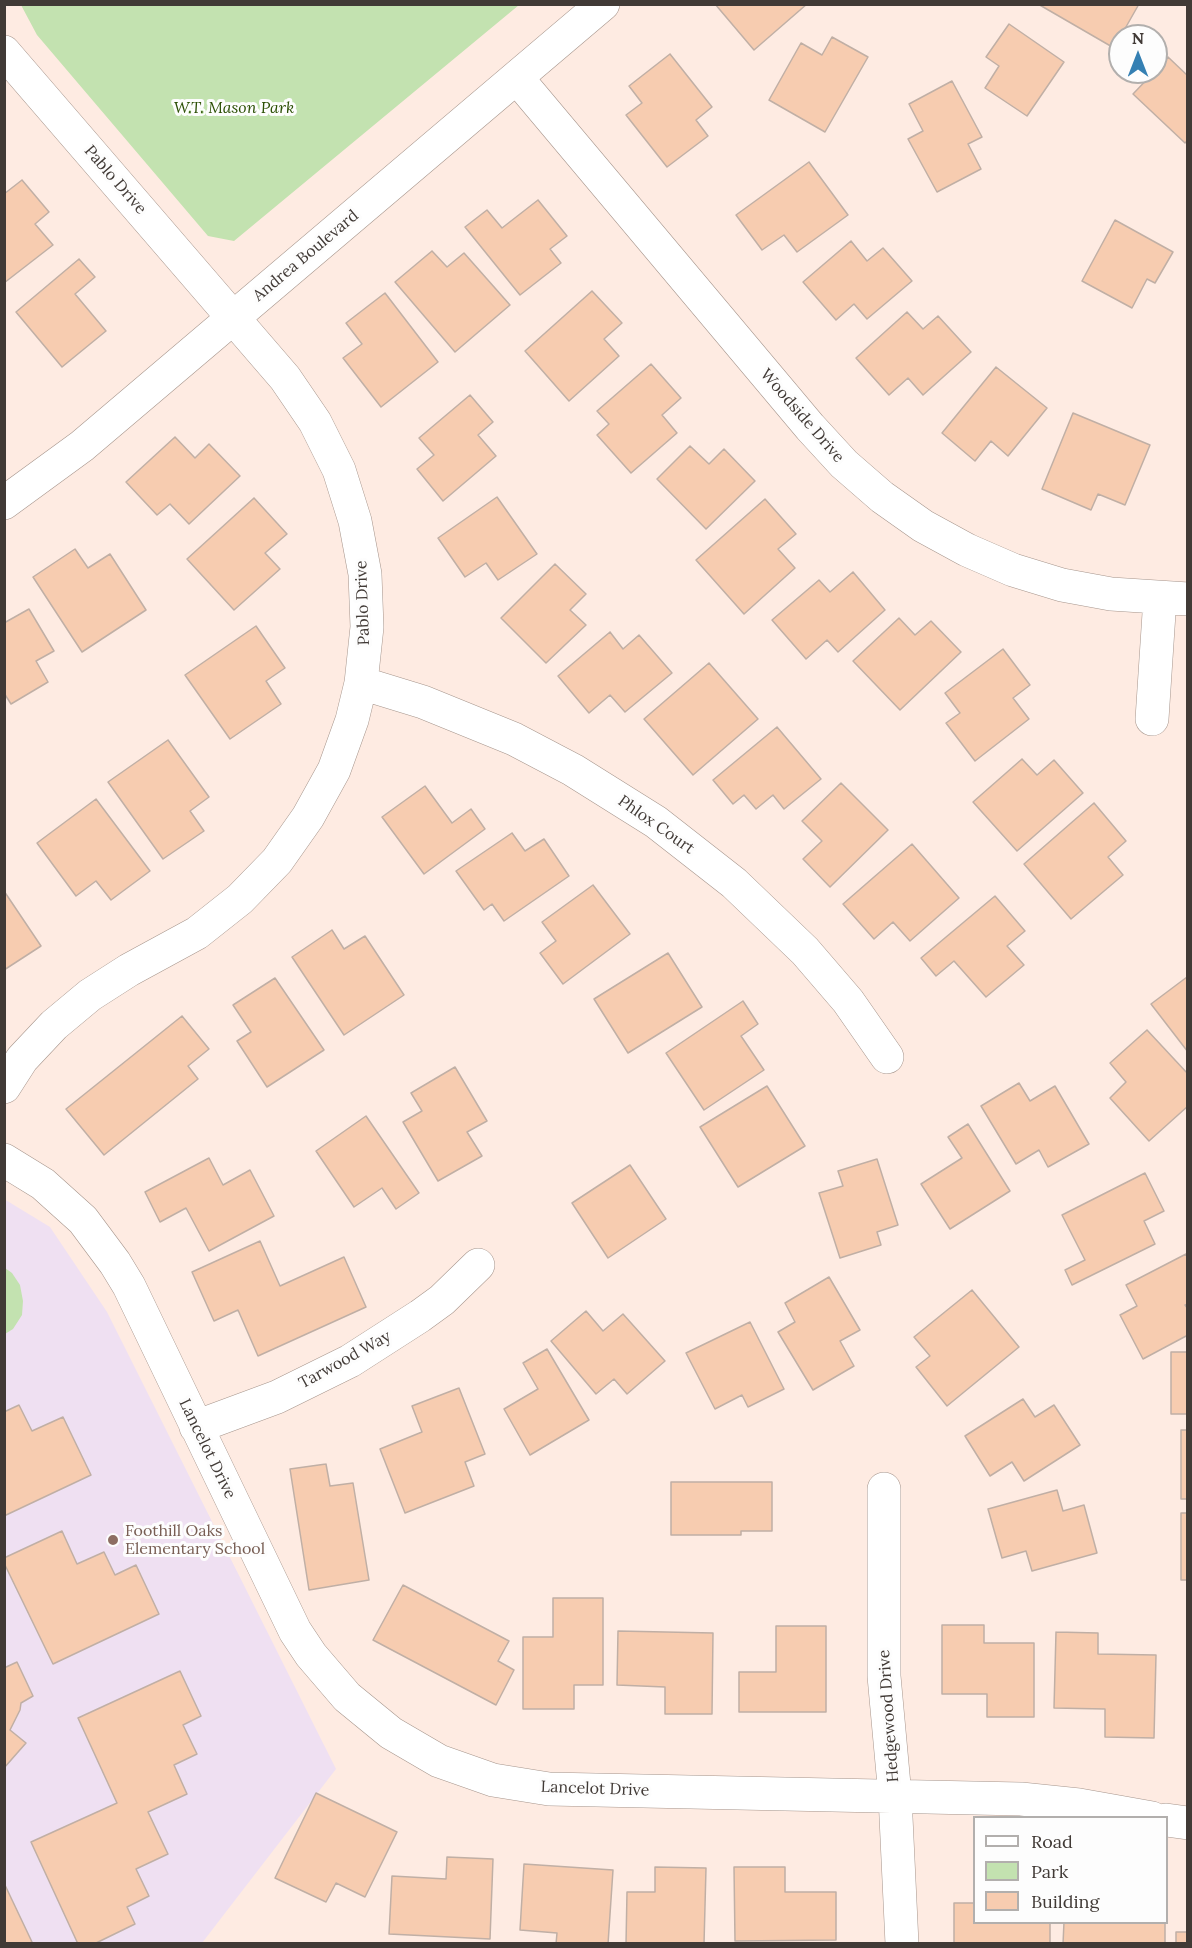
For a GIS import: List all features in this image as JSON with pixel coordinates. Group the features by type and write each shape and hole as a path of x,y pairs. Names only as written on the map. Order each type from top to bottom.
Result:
{"street":[{"name":"Andrea Boulevard","path":"4,503 82,446 603,4"},
{"name":"Pablo Drive","path":"4,52 285,378 315,422 339,470 355,521 365,574 367,627 361,683 352,720 334,770 308,817 277,861 240,899 197,933 129,970 90,995 54,1025 22,1059 4,1087"},
{"name":"Woodside Drive","path":"517,78 810,427 844,464 882,497 923,526 967,550 1013,570 1062,585 1111,594 1174,599"},
{"path":"1152,720 1174,599"},
{"name":"Phlox Court","path":"361,683 423,702 514,739 573,770 656,822 734,883 805,951 848,1002 887,1057"},
{"name":"Lancelot Drive","path":"4,1160 43,1184 83,1220 116,1263 296,1631 311,1655 347,1697 391,1733 439,1761 493,1780 549,1789 1021,1798 1141,1816"},
{"name":"Tarwood Way","path":"196,1427 277,1397 350,1361 442,1300 478,1265"},
{"name":"Hedgewood Drive","path":"884,1489 884,1676 895,1796 902,1944"},
{"path":"1168,1820 1188,1823"}],"shaded area":[{"name":"Foothill Oaks Elementary School","path":"4,1199 50,1227 107,1312 336,1769 202,1943 5,1943"}],"green space":[{"name":"W.T. Mason Park","path":"21,5 519,5 234,241 208,236 37,35"},
{"path":"5,1268 12,1273 20,1285 23,1301 22,1315 13,1329 5,1334"}],"building":[{"path":"715,4 807,4 754,50"},
{"path":"1038,4 1139,4 1128,24 1108,24 1108,45"},
{"path":"1009,24 1064,62 1027,116 985,88 999,66 986,57"},
{"path":"832,37 868,57 825,132 769,100 801,43 822,55"},
{"path":"670,54 712,107 696,120 708,136 667,167 626,115 642,103 629,86"},
{"path":"1168,57 1188,76 1188,140 1185,143 1133,94 1143,84 1168,84"},
{"path":"952,81 982,137 968,144 981,169 937,192 908,139 923,131 909,104"},
{"path":"809,162 848,215 797,252 784,235 762,250 736,215"},
{"path":"22,180 49,212 35,224 53,245 4,283 4,194"},
{"path":"538,200 567,236 550,249 561,263 520,295 465,227 487,210 502,228"},
{"path":"1115,220 1173,252 1155,283 1147,279 1132,308 1082,281"},
{"path":"851,241 867,261 883,248 912,281 867,319 854,304 836,320 803,282"},
{"path":"432,251 447,267 464,253 510,305 455,352 395,282"},
{"path":"79,259 95,277 75,294 106,331 62,367 16,312"},
{"path":"592,291 622,323 604,339 619,356 569,401 525,351"},
{"path":"385,293 438,362 381,407 343,358 362,344 346,323"},
{"path":"907,312 923,329 938,316 971,352 923,395 908,378 889,395 856,358"},
{"path":"651,364 681,398 662,415 677,433 631,473 597,435 609,424 597,411"},
{"path":"996,367 1047,408 1008,456 991,441 975,461 942,433"},
{"path":"470,395 493,422 478,435 496,456 443,501 417,469 434,455 419,438"},
{"path":"1073,413 1150,445 1125,505 1098,494 1091,510 1042,489"},
{"path":"175,437 195,458 209,444 240,476 189,524 170,504 157,515 126,482"},
{"path":"690,446 709,464 724,449 755,481 706,529 657,479"},
{"path":"497,497 537,554 498,580 486,563 465,577 438,538"},
{"path":"254,498 287,534 265,553 280,569 234,610 187,559"},
{"path":"765,499 796,534 778,549 795,568 744,614 696,560"},
{"path":"75,549 88,568 110,554 146,610 82,652 33,577"},
{"path":"555,564 586,594 570,610 586,625 546,663 501,618"},
{"path":"853,572 885,610 838,652 827,640 806,659 772,620 819,580 830,592"},
{"path":"29,609 54,651 36,661 48,682 11,704 4,693 4,623"},
{"path":"899,618 915,635 931,621 961,652 900,710 853,661"},
{"path":"256,626 285,668 266,681 281,704 230,739 185,675"},
{"path":"610,632 623,649 639,635 672,673 625,712 610,695 589,713 558,676"},
{"path":"1003,649 1030,685 1013,698 1029,719 975,761 946,723 960,713 945,693"},
{"path":"709,663 758,719 693,775 644,719"},
{"path":"777,727 821,779 784,809 773,795 756,809 744,795 733,804 713,780"},
{"path":"168,740 209,797 190,811 204,831 163,859 108,782"},
{"path":"1022,759 1037,775 1054,760 1083,793 1017,851 973,802"},
{"path":"841,783 888,830 830,887 803,859 822,841 802,821"},
{"path":"425,786 452,823 471,809 485,829 424,874 382,817"},
{"path":"96,799 150,871 111,900 96,881 76,896 37,843"},
{"path":"1094,803 1126,841 1108,857 1123,875 1071,919 1024,864"},
{"path":"512,833 525,851 544,839 569,876 504,921 492,904 484,910 456,871"},
{"path":"912,844 959,898 910,941 893,922 874,939 843,904"},
{"path":"593,885 630,934 563,984 540,953 556,941 542,922"},
{"path":"4,891 41,946 4,970"},
{"path":"995,896 1025,931 1007,946 1024,965 986,997 954,961 936,976 921,958"},
{"path":"332,930 344,949 365,936 404,995 344,1035 292,957"},
{"path":"668,953 702,1007 628,1053 594,999"},
{"path":"275,978 324,1050 267,1087 237,1041 251,1032 233,1005"},
{"path":"1188,978 1188,1052 1151,1004"},
{"path":"743,1001 758,1024 741,1036 764,1070 704,1110 666,1053"},
{"path":"182,1016 209,1049 188,1066 198,1079 104,1155 66,1109"},
{"path":"1147,1030 1188,1074 1188,1106 1149,1141 1110,1098 1126,1082 1110,1063"},
{"path":"455,1067 487,1121 467,1132 482,1156 438,1181 403,1122 422,1111 411,1093"},
{"path":"1019,1083 1030,1101 1055,1086 1089,1144 1048,1167 1039,1150 1016,1164 981,1106"},
{"path":"767,1086 805,1146 738,1187 700,1127"},
{"path":"366,1116 419,1193 396,1209 382,1188 354,1207 316,1151"},
{"path":"968,1124 1010,1191 950,1229 921,1184 962,1158 948,1137"},
{"path":"209,1158 223,1185 250,1170 274,1216 209,1251 186,1208 160,1222 145,1192"},
{"path":"877,1159 898,1225 877,1232 881,1245 840,1258 819,1193 843,1186 838,1171"},
{"path":"630,1165 666,1219 608,1258 572,1203"},
{"path":"1145,1173 1164,1211 1144,1221 1155,1244 1072,1285 1065,1270 1085,1260 1062,1215"},
{"path":"260,1241 280,1286 344,1257 366,1307 258,1356 238,1310 214,1321 192,1272"},
{"path":"1186,1254 1188,1257 1188,1304 1185,1305 1188,1309 1188,1335 1143,1359 1120,1315 1137,1306 1126,1285"},
{"path":"829,1277 860,1330 840,1341 854,1366 813,1390 778,1332 795,1322 785,1303"},
{"path":"972,1290 1019,1347 947,1406 916,1367 930,1356 914,1337"},
{"path":"586,1311 603,1331 623,1314 665,1361 627,1394 614,1379 596,1394 551,1341"},
{"path":"750,1322 784,1389 748,1407 742,1395 715,1409 686,1353"},
{"path":"547,1349 589,1420 530,1455 504,1409 538,1389 523,1363"},
{"path":"1171,1352 1188,1352 1188,1414 1171,1414"},
{"path":"459,1388 485,1454 465,1462 474,1486 405,1513 380,1449 422,1432 412,1406"},
{"path":"1023,1399 1035,1417 1054,1405 1080,1445 1024,1481 1012,1462 990,1476 965,1436"},
{"path":"19,1405 32,1431 63,1417 91,1475 4,1516 4,1412"},
{"path":"1181,1430 1188,1430 1188,1499 1181,1499"},
{"path":"326,1464 330,1486 353,1483 369,1580 309,1590 290,1469"},
{"path":"671,1482 772,1482 772,1531 741,1531 741,1535 671,1535"},
{"path":"1057,1490 1063,1511 1084,1505 1097,1553 1032,1571 1026,1551 1002,1558 988,1509"},
{"path":"1181,1513 1188,1513 1188,1580 1181,1580"},
{"path":"62,1531 77,1564 104,1552 115,1575 136,1565 159,1614 53,1664 4,1563 4,1558"},
{"path":"403,1585 509,1641 498,1661 514,1670 496,1705 373,1640"},
{"path":"553,1598 603,1598 603,1685 574,1685 574,1709 523,1709 523,1637 553,1637"},
{"path":"942,1625 984,1625 984,1643 1034,1643 1034,1717 987,1717 987,1694 942,1694"},
{"path":"776,1626 826,1626 826,1712 739,1712 739,1672 776,1672"},
{"path":"618,1631 713,1633 712,1714 665,1714 665,1687 617,1685"},
{"path":"1056,1632 1098,1633 1098,1654 1156,1655 1154,1738 1105,1737 1105,1709 1054,1708"},
{"path":"17,1662 33,1696 21,1703 10,1730 26,1743 4,1768 4,1668"},
{"path":"180,1671 201,1716 183,1725 197,1754 174,1765 187,1794 148,1812 168,1854 136,1869 149,1896 127,1907 135,1924 94,1944 78,1944 31,1842 117,1803 78,1718"},
{"path":"316,1793 397,1832 365,1897 336,1883 326,1902 275,1878"},
{"path":"447,1857 493,1859 490,1939 389,1934 392,1876 446,1879"},
{"path":"524,1864 613,1870 608,1944 556,1944 557,1933 520,1930"},
{"path":"655,1867 706,1868 704,1944 626,1944 627,1892 655,1892"},
{"path":"734,1867 785,1867 785,1892 836,1892 836,1940 735,1941"},
{"path":"4,1883 32,1942 28,1944 4,1944"},
{"path":"954,1903 973,1903 973,1924 1050,1924 1050,1944 954,1944"},
{"path":"1064,1924 1165,1924 1165,1944 1063,1944"},
{"path":"1176,1932 1188,1932 1188,1944 1176,1944"}],"place":[{"name":"Foothill Oaks Elementary School","path":"113,1540"}]}
